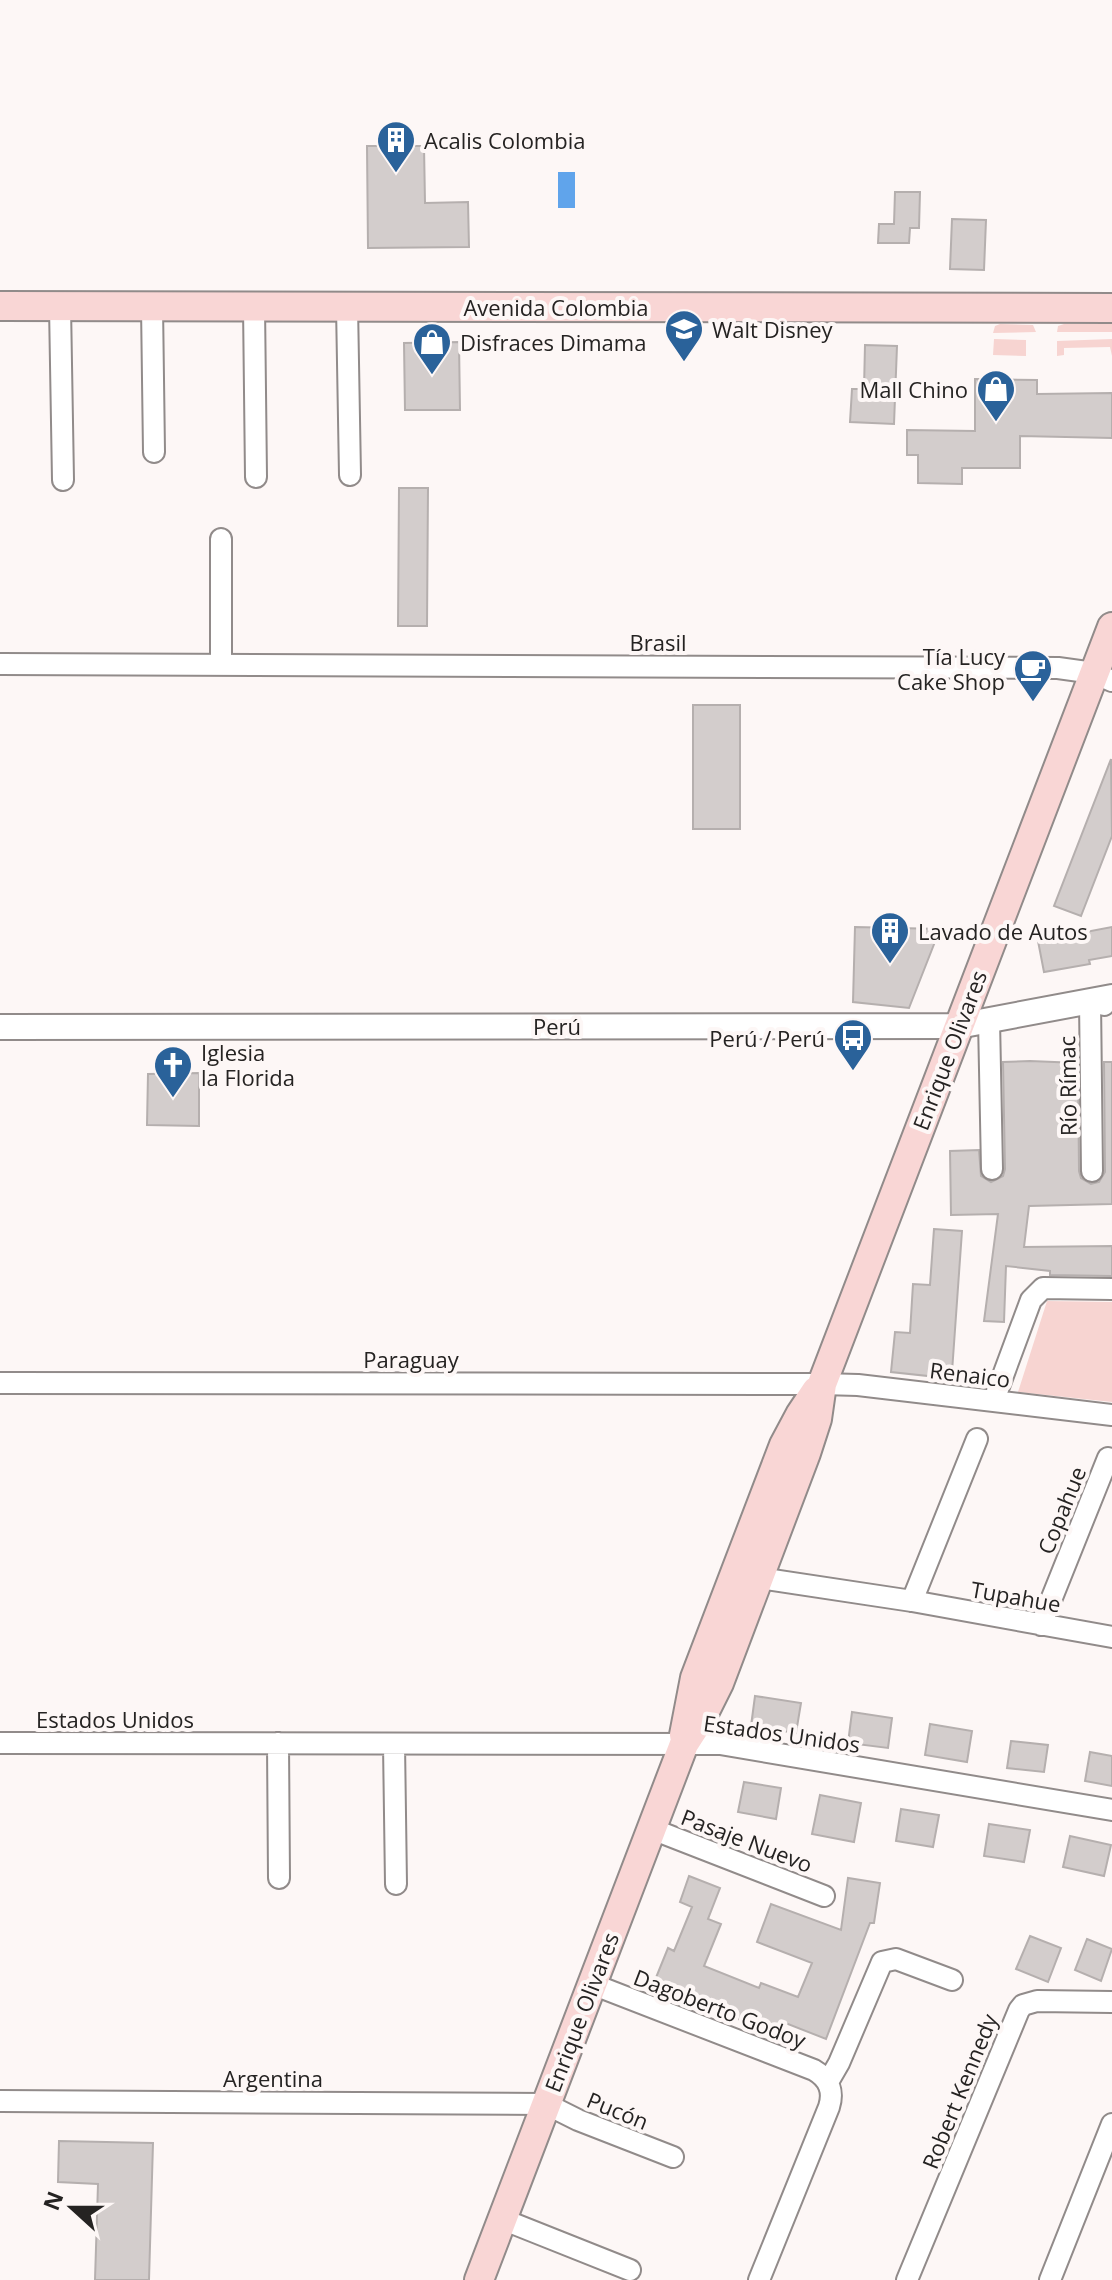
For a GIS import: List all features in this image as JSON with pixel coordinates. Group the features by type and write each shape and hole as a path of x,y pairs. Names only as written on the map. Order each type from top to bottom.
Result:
{"main road":[{"name":"Avenida Colombia","path":"0,306 1112,308"},
{"name":"Enrique Olivares","path":"479,2280 684,1744 687,1711 695,1678 747,1576 788,1437 822,1384 958,1026 1103,677 1112,627"}],"street":[{"path":"60,306 63,480"},
{"path":"152,306 154,452"},
{"path":"254,306 256,477"},
{"path":"347,306 350,475"},
{"path":"221,539 221,665"},
{"name":"Brasil","path":"0,664 1058,668 1103,677"},
{"name":"Perú","path":"0,1027 958,1026 1105,1002"},
{"name":"Río Rímac","path":"1092,1171 1105,1002"},
{"path":"989,1020 992,1169"},
{"path":"994,1400 1031,1300 1043,1288 1112,1289"},
{"name":"Paraguay","path":"0,1383 822,1384"},
{"name":"Renaico","path":"822,1384 858,1385 1112,1415"},
{"path":"912,1601 977,1439"},
{"name":"Copahue","path":"1041,1625 1108,1458"},
{"name":"Tupahue","path":"747,1576 912,1601 1112,1637"},
{"name":"Estados Unidos","path":"0,1743 720,1744 1112,1810"},
{"path":"278,1743 279,1878"},
{"path":"394,1744 396,1884"},
{"name":"Pasaje Nuevo","path":"652,1829 824,1896"},
{"path":"759,2280 829,2107 828,2082 882,1962 896,1959 952,1980"},
{"name":"Dagoberto Godoy","path":"592,1984 814,2070 828,2082"},
{"name":"Robert Kennedy","path":"907,2280 1019,2010 1023,2005 1037,2001 1112,2002"},
{"name":"Argentina","path":"0,2101 546,2104"},
{"name":"Pucón","path":"546,2104 578,2120 673,2157"},
{"path":"1050,2280 1112,2124"},
{"path":"502,2219 630,2270"}],"shaded area":[{"path":"1112,324 1112,332 1057,332 1058,326"},
{"path":"1033,325 1036,332 993,333 995,326"},
{"path":"994,339 1026,340 1026,356 993,355"},
{"path":"1112,339 1112,356 1110,347 1064,348 1064,355 1057,356 1057,341"},
{"path":"1047,1301 1112,1302 1112,1402 1018,1392"}],"water":[{"path":"558,172 575,172 575,208 558,208"}],"building":[{"name":"Acalis Colombia","path":"367,146 424,146 425,203 468,202 469,247 368,248"},
{"path":"895,192 920,192 919,228 910,228 909,243 878,243 879,224 894,224"},
{"path":"952,219 986,220 984,270 950,269"},
{"name":"Disfraces Dimama","path":"459,342 460,410 405,410 404,343"},
{"path":"865,345 897,346 894,424 850,422 852,389 864,389"},
{"path":"975,379 1037,380 1037,394 1112,393 1112,438 1020,436 1020,468 962,468 962,484 918,483 918,455 907,455 907,430 975,431"},
{"path":"399,488 428,488 427,626 398,626"},
{"path":"693,705 740,705 740,829 693,829"},
{"path":"1111,759 1112,836 1081,916 1054,906"},
{"name":"Lavado de Autos","path":"855,927 940,929 909,1008 853,1002"},
{"path":"1112,927 1112,956 1089,960 1090,964 1044,972 1038,941"},
{"path":"1003,1062 1078,1063 1079,1171 1081,1178 1091,1184 1099,1182 1105,1172 1104,1062 1112,1062 1112,1204 1029,1206 1024,1247 1112,1246 1112,1276 1050,1275 1050,1271 1006,1266 1004,1322 984,1321 998,1214 951,1215 950,1151 979,1150 981,1176 991,1182 1003,1176"},
{"name":"Iglesia la Florida","path":"199,1073 199,1126 147,1125 148,1074"},
{"path":"934,1229 962,1231 952,1372 981,1375 980,1386 946,1382 946,1378 891,1372 895,1332 910,1333 913,1284 930,1285"},
{"path":"755,1696 801,1703 796,1733 751,1726"},
{"path":"852,1712 892,1718 888,1748 848,1743"},
{"path":"930,1724 972,1731 967,1762 925,1755"},
{"path":"1011,1741 1048,1745 1044,1772 1007,1768"},
{"path":"1090,1752 1112,1756 1112,1786 1085,1781"},
{"path":"744,1782 781,1788 776,1819 738,1812"},
{"path":"820,1795 861,1803 854,1842 812,1834"},
{"path":"901,1809 939,1815 933,1847 896,1841"},
{"path":"989,1824 1030,1830 1024,1862 984,1856"},
{"path":"1070,1836 1111,1845 1104,1876 1063,1867"},
{"path":"689,1876 720,1888 708,1919 721,1924 704,1966 759,1988 761,1983 798,1997 812,1963 757,1942 771,1904 841,1930 848,1878 880,1883 874,1923 870,1923 826,2039 783,2022 778,2035 653,1985 668,1948 674,1951 692,1907 680,1902"},
{"path":"1030,1936 1061,1948 1048,1982 1016,1969"},
{"path":"1087,1939 1112,1949 1101,1981 1075,1970"},
{"path":"59,2141 153,2143 149,2280 95,2280 98,2184 58,2182"}],"place":[{"name":"Acalis Colombia","path":"396,174"},
{"name":"Walt Disney","path":"684,363"},
{"name":"Disfraces Dimama","path":"432,376"},
{"name":"Mall Chino","path":"996,423"},
{"name":"Tía Lucy Cake Shop","path":"1033,703"},
{"name":"Lavado de Autos","path":"890,965"},
{"name":"Perú / Perú","path":"853,1072"},
{"name":"Iglesia la Florida","path":"173,1099"}]}
